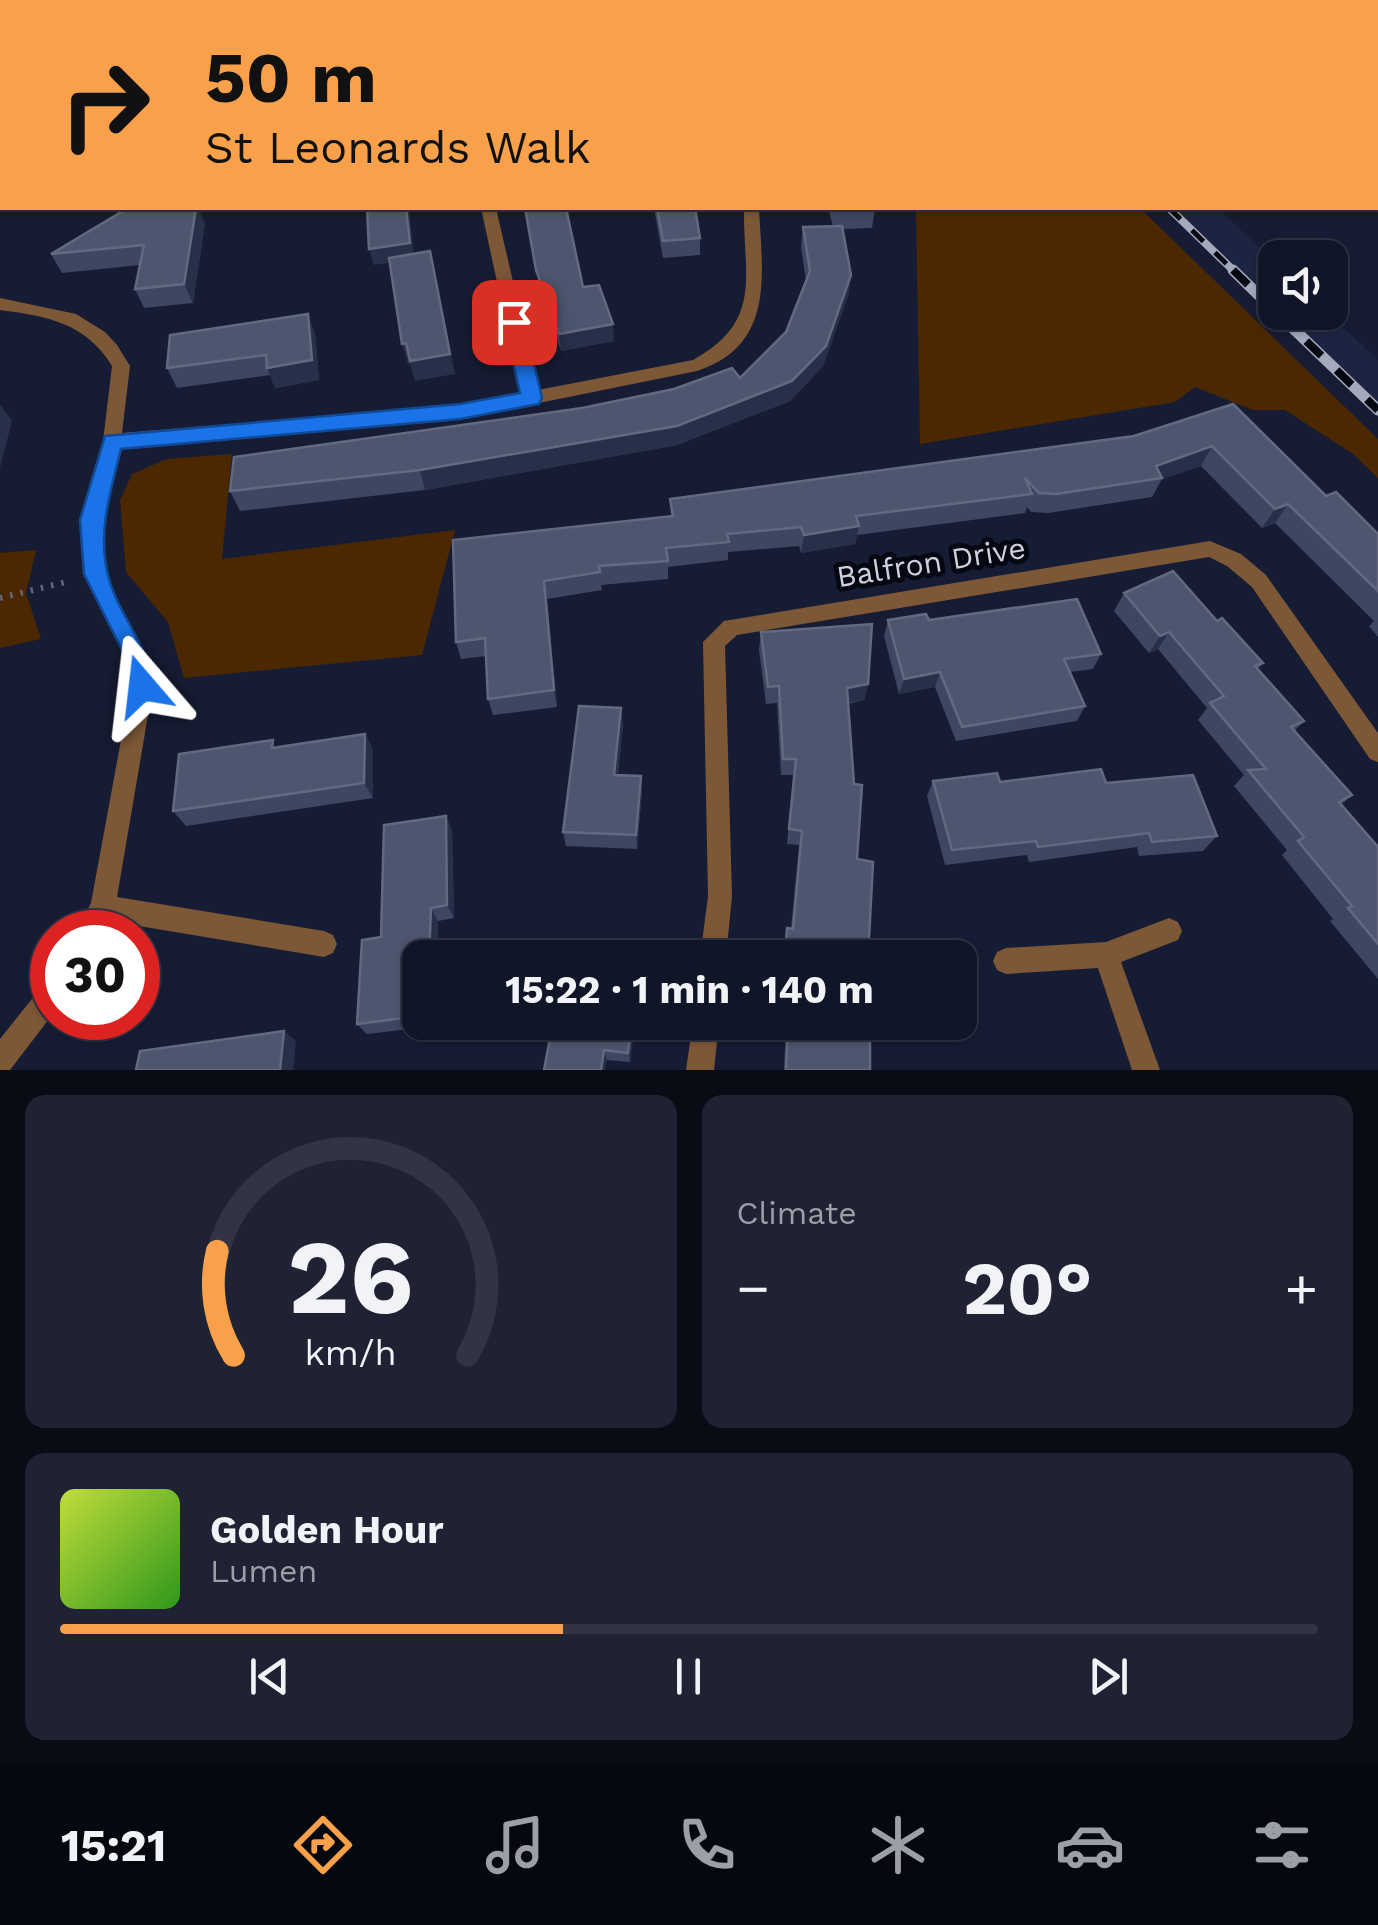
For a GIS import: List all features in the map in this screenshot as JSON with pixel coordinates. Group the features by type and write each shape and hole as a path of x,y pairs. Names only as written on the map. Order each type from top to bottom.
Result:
{"street":[{"path":"488,210 531,398"},
{"path":"112,442 460,412 697,365 720,356 753,312 752,210"},
{"path":"0,304 94,328 121,366 112,442 92,520 96,574 138,657 142,686 101,910"},
{"name":"Balfron Drive","path":"715,940 720,896 714,642 732,627 1210,549 1234,560 1260,582 1378,752"},
{"path":"103,907 324,944"},
{"path":"1006,961 1106,955 1169,931"},
{"path":"1106,955 1146,1070"},
{"path":"0,1061 30,1022"},
{"path":"700,1070 704,1040"}],"path":[{"path":"0,598 96,574"}],"shaded area":[{"path":"1142,210 1258,323 1258,330 1266,330 1378,439 1378,478 1353,454 1285,410 1253,410 1195,387 1175,402 920,444 916,211"},
{"path":"1172,210 1220,210 1258,246 1258,292"},
{"path":"1298,330 1346,330 1378,360 1378,407"},
{"path":"232,454 222,559 455,530 422,655 184,678 168,622 126,572 120,500 132,474 167,459"},
{"path":"36,550 26,593 41,639 0,648 0,553"}],"building":[{"path":"196,210 184,284 135,289 144,245 51,254 123,211"},
{"path":"367,210 406,210 410,243 369,249"},
{"path":"525,210 566,210 583,287 599,285 613,324 559,334 536,270"},
{"path":"657,210 695,210 700,238 663,241"},
{"path":"842,226 851,275 826,346 792,381 677,426 420,470 230,491 234,457 582,408 674,389 732,368 740,378 786,332 810,271 803,227"},
{"path":"430,251 450,354 410,361 406,343 402,344 389,258"},
{"path":"308,314 312,360 267,368 266,355 167,368 170,335"},
{"path":"1233,404 1326,496 1336,492 1378,534 1378,591 1288,504 1275,509 1212,446 1156,466 1162,478 1056,494 1039,493 1025,478 1032,494 856,516 859,526 804,535 801,527 727,534 729,542 666,548 668,561 599,566 600,572 544,581 554,690 488,699 485,638 456,642 453,540 673,516 670,499 1134,436"},
{"path":"1173,571 1217,621 1222,618 1263,663 1255,666 1304,721 1291,727 1352,795 1339,802 1378,847 1378,944 1298,841 1304,837 1248,770 1266,769 1210,703 1224,696 1169,632 1160,636 1124,593"},
{"path":"1077,599 1101,654 1064,659 1085,706 962,727 940,672 904,679 888,620 926,614 929,620"},
{"path":"872,624 868,684 847,688 854,784 862,785 857,859 873,862 869,940 786,940 787,928 793,929 802,831 789,829 796,759 783,759 779,686 768,687 761,632"},
{"path":"579,706 621,708 614,775 641,776 636,835 563,832"},
{"path":"365,734 364,783 173,811 179,754 273,740 272,748"},
{"path":"1101,769 1106,783 1193,775 1217,836 1152,842 1149,833 1038,847 1036,841 952,850 933,781 997,773 1000,782"},
{"path":"446,816 447,905 431,908 430,940 402,940 402,1018 357,1024 362,940 381,937 384,825"},
{"path":"284,1031 280,1070 136,1070 140,1051"},
{"path":"550,1040 630,1040 628,1053 604,1050 601,1070 544,1070"},
{"path":"787,1040 870,1040 870,1070 786,1070"}],"railway":[{"path":"1171,210 1236,273"},
{"path":"1233,270 1258,294"},
{"path":"1295,330 1378,410"}],"route":[{"path":"142,686 138,657 96,574 92,520 112,442 460,412 531,398 514,322"}]}
